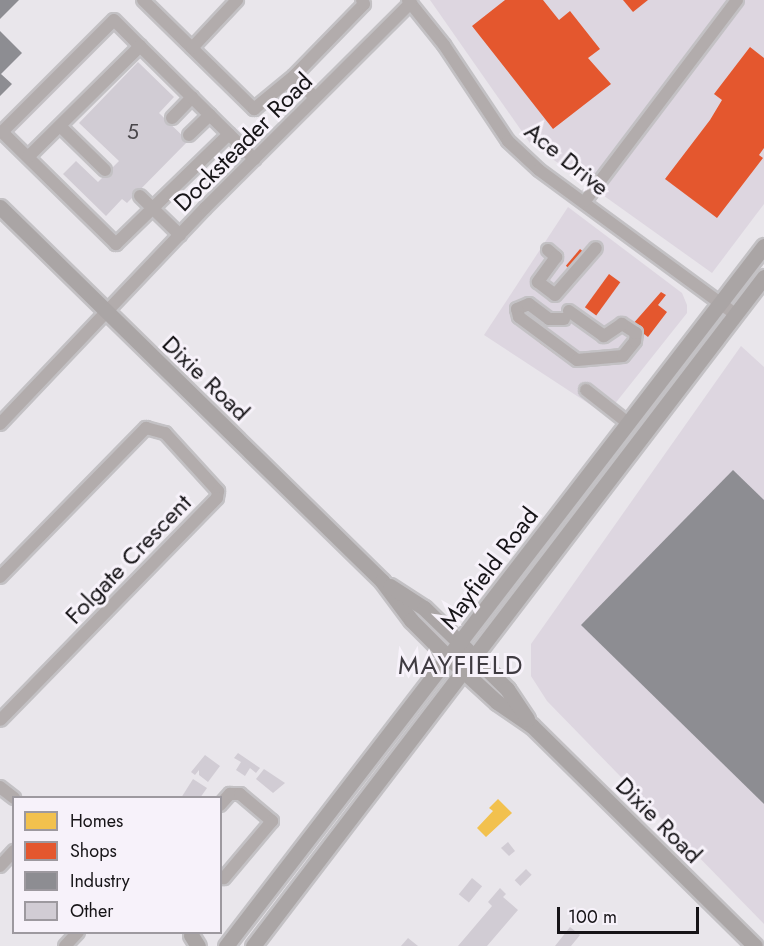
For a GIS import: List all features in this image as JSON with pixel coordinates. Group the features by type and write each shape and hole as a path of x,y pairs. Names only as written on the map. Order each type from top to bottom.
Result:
{"main road":[{"name":"Dixie Road","path":"0,207 382,581 411,620 449,658 497,702 532,726 755,946"},
{"name":"Mayfield Road","path":"226,946 764,246"},
{"name":"Mayfield Road","path":"253,946 764,277"},
{"name":"Dixie Road","path":"382,581 424,608 507,689 532,726"}],"street":[{"path":"143,0 254,109 294,76 364,4 362,0"},
{"path":"192,48 237,0"},
{"path":"585,201 736,0"},
{"name":"Ace Drive","path":"410,2 508,141 539,170 585,201 735,314"},
{"name":"Docksteader Road","path":"0,424 108,314 180,235 410,2"},
{"path":"229,134 116,244 2,132 114,20 192,98 210,115 229,134 254,159"},
{"path":"28,157 140,46"},
{"path":"294,76 315,98"},
{"path":"172,118 192,98"},
{"path":"189,135 210,115"},
{"path":"60,126 105,170"},
{"path":"140,196 180,235"},
{"path":"548,250 556,257 538,282 555,295 596,248"},
{"path":"521,304 529,304 549,319 566,315 604,336 622,324 636,333 635,341 622,356 588,361 577,360 523,320 517,313 521,304"},
{"path":"586,390 628,423"},
{"name":"Folgate Crescent","path":"0,577 147,428 165,433 218,491 217,498 0,720"},
{"path":"0,787 12,796"},
{"path":"222,803 230,794 240,794 272,822 224,878 222,872"},
{"path":"0,866 12,853"},
{"path":"65,946 77,934"},
{"path":"192,938 206,946"}],"shaded area":[{"path":"430,0 764,0 764,204 712,273 530,143"},
{"path":"568,207 682,293 687,305 687,313 606,415 484,335"},
{"path":"741,346 764,367 764,924 547,701 531,676 531,644"}],"building: Homes":[{"path":"498,799 512,813 486,837 477,828 493,811 489,808"}],"building: Shops":[{"path":"505,0 543,0 559,20 570,11 600,49 588,58 611,84 553,129 472,26"},
{"path":"623,0 648,0 633,12"},
{"path":"750,47 764,58 764,148 759,155 763,158 717,218 665,179 710,120 722,100 714,94"},
{"path":"580,249 586,254 572,271 566,266"},
{"path":"609,274 620,282 596,315 585,307"},
{"path":"661,292 666,295 658,305 667,312 648,337 632,325"},
{"path":"547,332 570,349 563,360 539,343"}],"building: Industry":[{"path":"0,0 19,0 0,19"},
{"path":"0,31 22,53 1,74 12,84 0,96"},
{"path":"733,470 764,500 764,804 581,625"}],"building: Other":[{"path":"138,62 174,97 159,113 188,141 127,203 122,199 106,216 63,174 76,161 98,182 119,161 79,123"},
{"path":"238,753 260,768 256,773 250,768 245,776 236,770 241,762 234,758"},
{"path":"205,755 220,766 208,782 199,775 199,770 195,775 191,772"},
{"path":"264,769 285,783 273,793 256,779"},
{"path":"193,779 207,788 201,796 182,796"},
{"path":"508,842 515,851 509,856 501,848"},
{"path":"526,869 532,875 520,886 515,880"},
{"path":"472,878 482,886 469,903 459,894"},
{"path":"500,888 506,894 503,897 518,910 487,946 458,946 492,906 488,902"},
{"path":"570,927 580,935 571,946 555,946"},
{"path":"408,938 418,946 401,946"}],"district":[{"name":"MAYFIELD","path":"461,666"}]}
